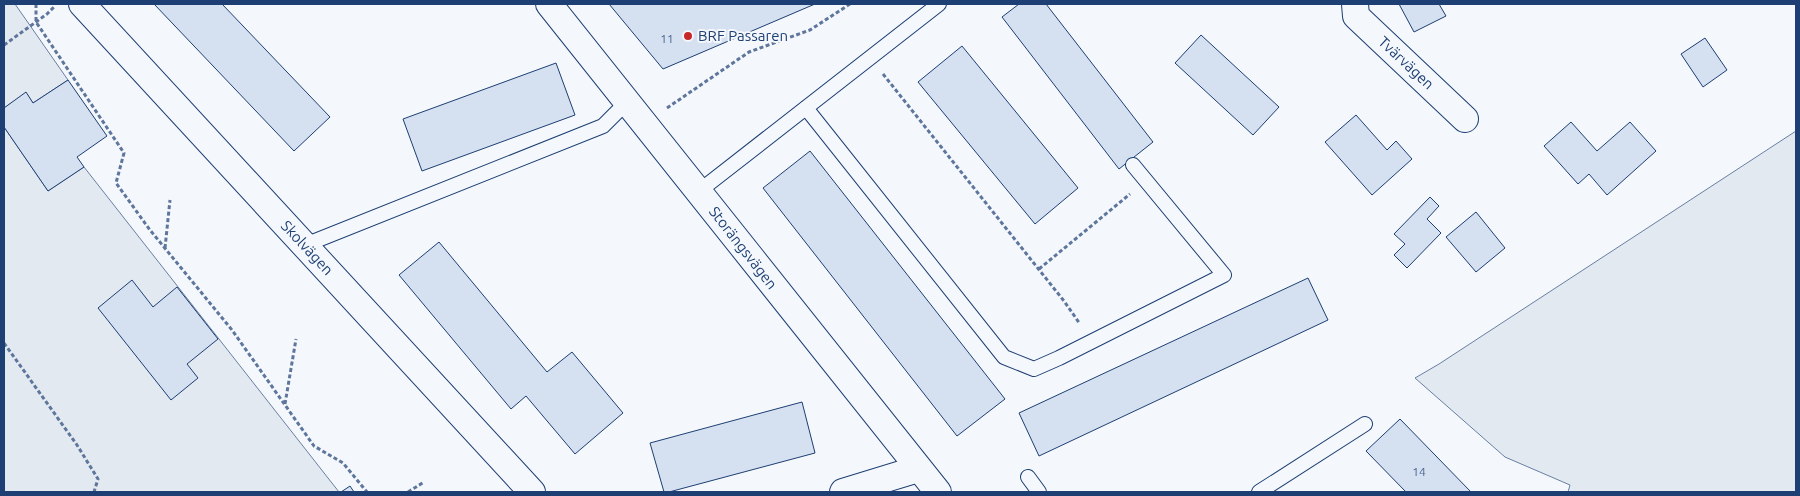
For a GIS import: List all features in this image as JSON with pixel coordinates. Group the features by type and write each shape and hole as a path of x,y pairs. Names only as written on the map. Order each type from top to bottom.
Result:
{"street":[{"name":"Skolvägen","path":"82,4 532,492"},
{"name":"Storängsvägen","path":"549,4 938,492"},
{"name":"Tvärvägen","path":"1355,4 1356,16 1465,119"},
{"path":"843,492 918,469"}],"lane":[{"path":"698,192 939,4"},
{"path":"305,245 603,126 626,103"},
{"path":"806,108 1004,357 1034,369 1224,275 1134,165"},
{"path":"1258,492 1365,424"},
{"path":"1028,477 1040,492"}],"path":[{"path":"36,4 36,22 124,153 116,183 165,249 232,330 314,446 342,463 367,492"},
{"path":"4,45 57,4"},
{"path":"643,124 749,52 810,30 850,4"},
{"path":"870,58 1039,269 1092,341"},
{"path":"1039,269 1146,181"},
{"path":"165,249 170,200"},
{"path":"285,405 296,339"},
{"path":"4,343 78,444 98,479 94,492"},
{"path":"408,492 424,482"}],"shaded area":[{"path":"4,4 15,4 68,80 33,103 26,93 4,108"},
{"path":"4,127 48,191 84,167 339,492 4,492"},
{"path":"1796,131 1796,492 1568,492 1570,485 1505,457 1415,378 1439,364"}],"building":[{"path":"154,4 222,4 330,117 294,151"},
{"name":"BRF Passaren","path":"609,4 815,4 663,69"},
{"path":"1019,4 1046,4 1153,142 1119,169 1002,17"},
{"path":"1399,4 1439,4 1446,16 1414,32"},
{"path":"1201,35 1279,107 1253,135 1175,63"},
{"path":"1705,38 1727,70 1703,87 1681,54"},
{"path":"962,46 1078,188 1035,224 918,82"},
{"path":"556,63 575,115 422,171 403,119"},
{"path":"68,80 107,136 77,157 84,167 48,191 4,127 4,108 26,92 33,103"},
{"path":"1356,115 1387,150 1396,141 1412,159 1372,195 1325,142"},
{"path":"1571,122 1597,151 1630,122 1656,151 1607,195 1589,174 1578,184 1544,146"},
{"path":"810,151 1005,399 957,436 763,188"},
{"path":"1430,197 1439,206 1427,219 1441,233 1407,268 1394,255 1405,244 1394,234"},
{"path":"1476,212 1505,248 1476,272 1446,237"},
{"path":"439,242 547,372 572,352 623,413 575,454 526,396 511,409 399,275"},
{"path":"1308,278 1328,320 1039,456 1019,413"},
{"path":"132,280 153,307 177,287 218,339 187,364 198,378 171,400 98,308"},
{"path":"802,402 815,453 664,492 650,443"},
{"path":"1400,419 1471,492 1406,492 1366,451"},
{"path":"350,486 354,492 341,492"}],"place":[{"name":"BRF Passaren","path":"688,36"}]}
